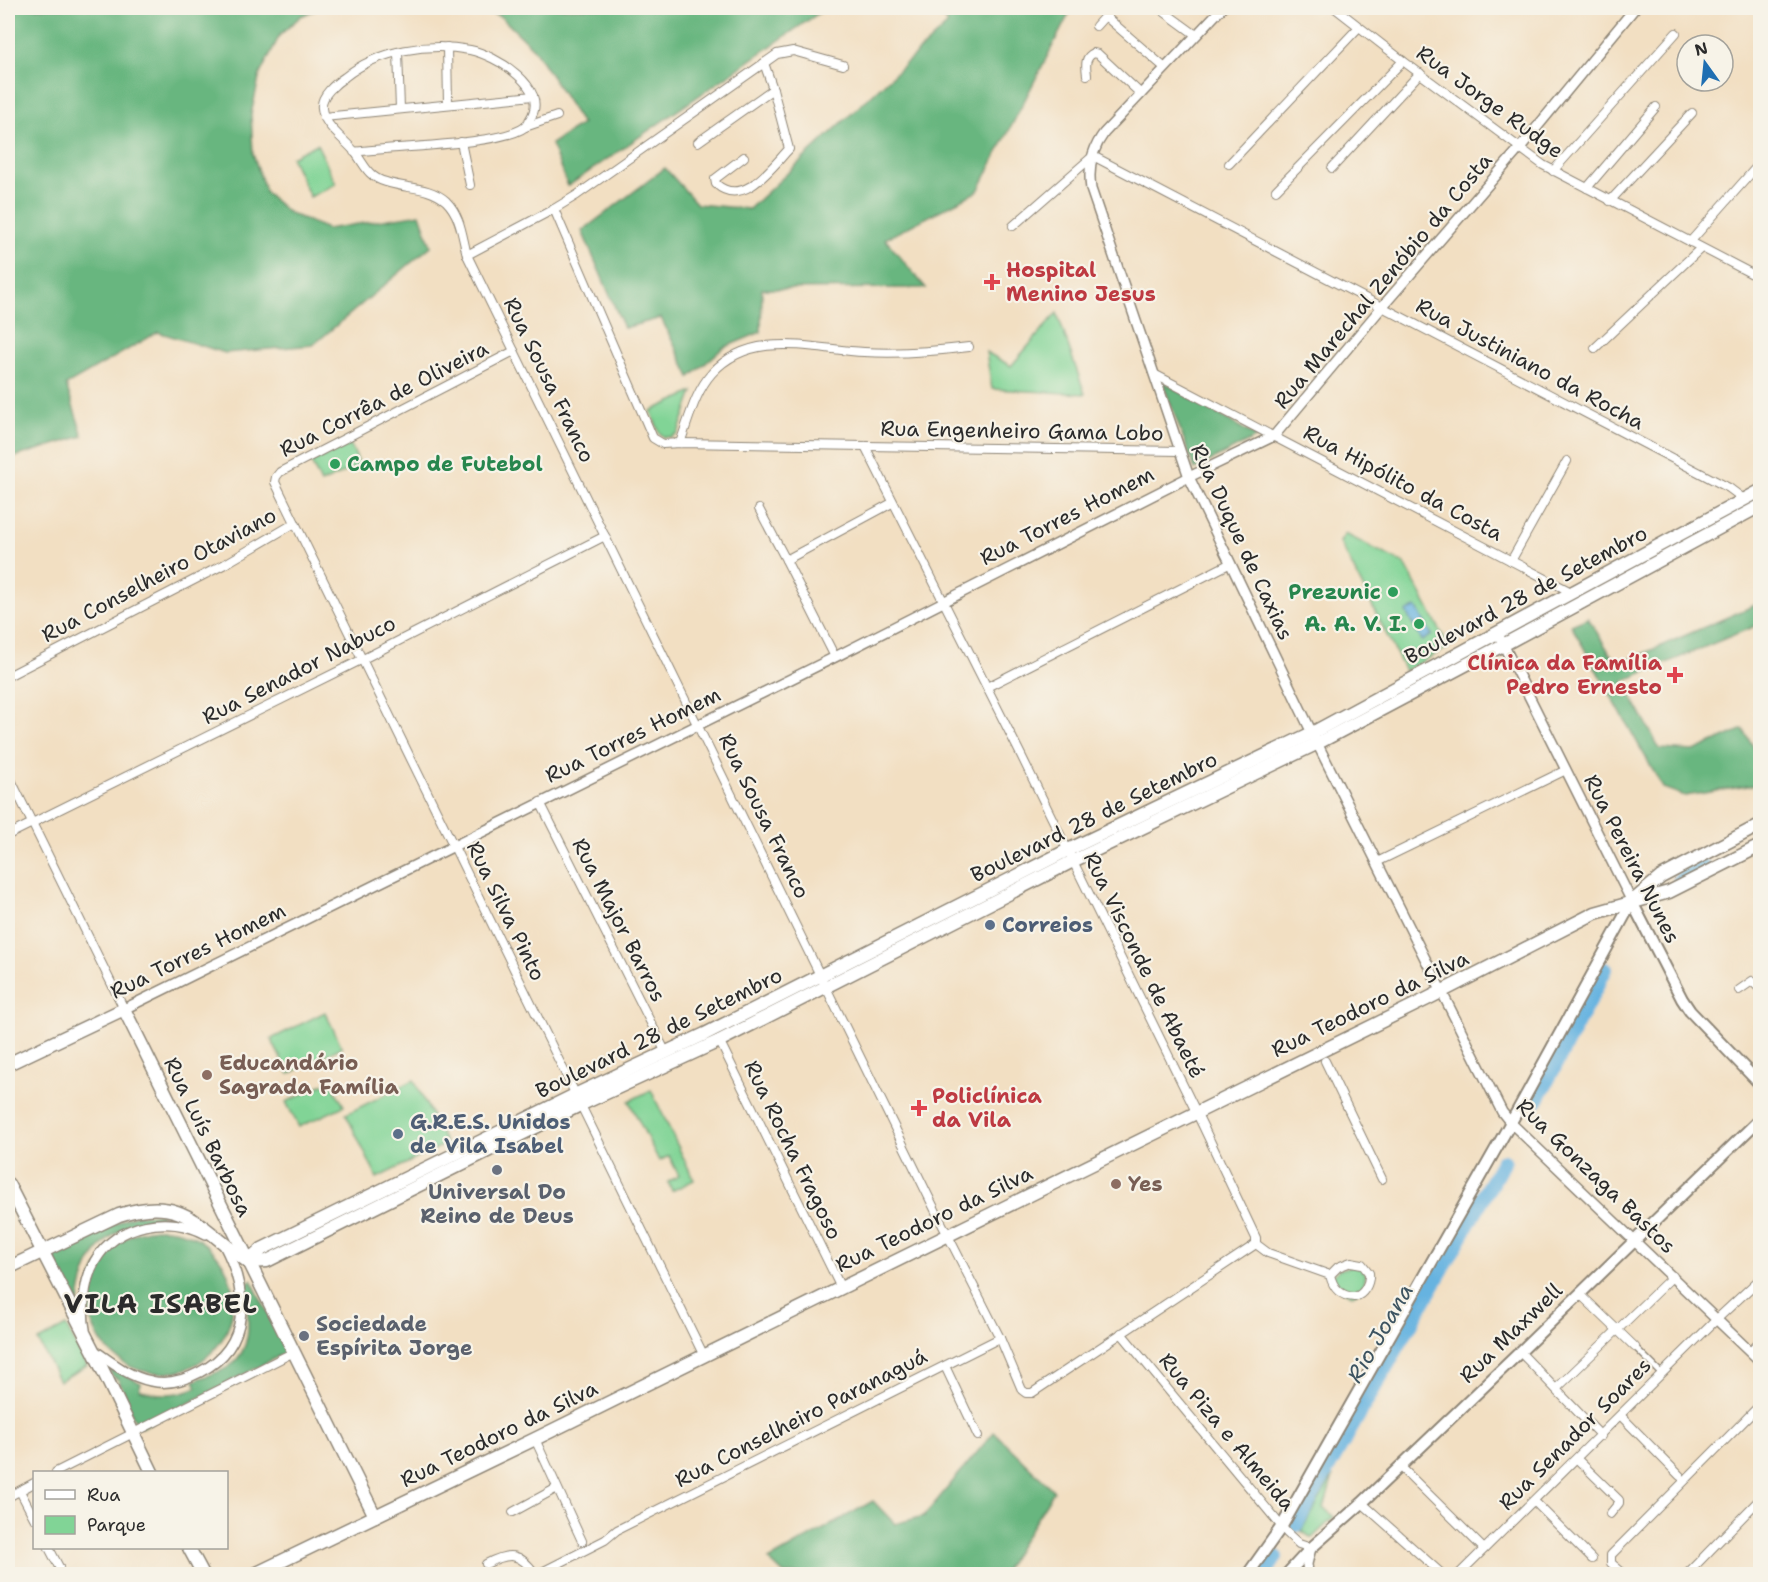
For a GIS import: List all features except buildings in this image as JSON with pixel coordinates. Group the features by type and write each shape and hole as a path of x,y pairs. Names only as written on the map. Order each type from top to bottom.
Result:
{"main road":[{"name":"Boulevard 28 de Setembro","path":"1315,738 1497,632 1761,491"},
{"name":"Boulevard 28 de Setembro","path":"579,1099 717,1042 824,981 1070,856 1503,645 1761,506"},
{"path":"1248,1575 1282,1526 1632,902 1661,877 1761,825"},
{"name":"Rua Teodoro da Silva","path":"255,1575 535,1440 1441,992 1595,913 1669,892 1761,846"},
{"name":"Rua Pereira Nunes","path":"1632,902 1690,1011 1761,1084"},
{"name":"Boulevard 28 de Setembro","path":"248,1262 267,1261 666,1053 824,981"},
{"name":"Rua Torres Homem","path":"8,1064 124,1009"},
{"name":"Rua Luís Barbosa","path":"124,1009 375,1516"},
{"path":"8,1057 26,1055"},
{"name":"Rua Maxwell","path":"1287,1575 1311,1548 1400,1467 1761,1119"},
{"path":"8,1184 91,1346 151,1471"},
{"path":"8,1268 119,1215 153,1207 167,1208 187,1215 248,1262"},
{"path":"190,1549 203,1575"}],"street":[{"path":"1096,26 1113,8"},
{"path":"1159,8 1196,35"},
{"path":"1013,226 1093,156 1098,141 1104,133 1222,8"},
{"name":"Rua Jorge Rudge","path":"1335,8 1519,148 1554,171 1761,278"},
{"name":"Rua Marechal Zenóbio da Costa","path":"1274,436 1635,8"},
{"path":"1105,16 1165,68"},
{"path":"1228,165 1359,27"},
{"path":"1554,171 1675,34"},
{"path":"447,47 448,104"},
{"path":"525,127 534,114 535,105 533,96 520,77 505,64 472,51 447,47 382,55 359,66 340,80 324,97 321,106 324,117 533,96"},
{"path":"467,255 577,195 777,54 793,51 843,66"},
{"path":"398,52 400,109"},
{"path":"1088,75 1086,63 1088,57 1094,53 1098,54 1141,94"},
{"path":"1276,190 1403,61"},
{"path":"744,157 715,179 716,184 733,193 740,191 756,183 789,149 764,63"},
{"path":"1332,168 1420,74"},
{"path":"698,142 773,89"},
{"path":"1587,188 1656,107"},
{"path":"1610,201 1692,113"},
{"path":"354,152 461,142 503,135 557,116"},
{"name":"Rua Sousa Franco","path":"324,117 371,174 384,182 431,191 445,201 454,212 461,227 467,255 1000,1338 1022,1390 1032,1393 1121,1332"},
{"path":"461,142 470,185"},
{"name":"Rua Justiniano da Rocha","path":"1093,156 1729,488 1745,500"},
{"name":"Rua Duque de Caxias","path":"1093,156 1089,176 1091,189 1188,477 1315,738"},
{"path":"1690,242 1761,163"},
{"name":"Rua Engenheiro Gama Lobo","path":"554,209 653,438 663,444 1179,452"},
{"path":"1595,348 1701,248"},
{"path":"680,443 700,388 720,366 734,355 752,348 769,344 867,352 969,347"},
{"name":"Rua Corrêa de Oliveira","path":"275,483 280,472 514,351"},
{"name":"Rua Hipólito da Costa","path":"1154,374 1571,592"},
{"name":"Rua Torres Homem","path":"124,1009 835,657 1188,477 1274,436"},
{"name":"Rua Visconde de Abaeté","path":"865,446 987,687 1196,1112 1256,1238 1256,1244"},
{"path":"1511,561 1567,461"},
{"name":"Rua Silva Pinto","path":"275,483 704,1356"},
{"path":"1745,500 1748,513"},
{"path":"786,560 892,503"},
{"path":"759,509 835,657"},
{"name":"Rua Conselheiro Otaviano","path":"8,675 225,564 295,523"},
{"name":"Rua Senador Nabuco","path":"8,835 605,536"},
{"path":"987,687 1229,564"},
{"name":"Rua Pereira Nunes","path":"1497,632 1632,902"},
{"name":"Rua Gonzaga Bastos","path":"1315,738 1441,992 1510,1122 1761,1361"},
{"path":"1377,862 1566,770"},
{"name":"Rua Luís Barbosa","path":"8,774 124,1009"},
{"name":"Rua Major Barros","path":"540,802 666,1053"},
{"path":"1739,990 1752,981 1761,989"},
{"name":"Rua Rocha Fragoso","path":"705,1034 722,1046 841,1287"},
{"path":"1325,1062 1382,1179"},
{"path":"240,1292 233,1264 220,1242 192,1228 166,1223 149,1224 132,1229 110,1243 100,1254 88,1275 83,1314 84,1326 91,1346 125,1371 149,1381 167,1382 196,1374 222,1356 237,1336 241,1311 242,1271 248,1262"},
{"path":"1121,1332 1256,1244 1268,1253 1329,1275 1335,1288 1349,1297 1359,1296 1370,1278 1367,1267 1357,1262 1343,1264 1329,1275"},
{"path":"1556,1389 1673,1276"},
{"name":"Rua Senador Soares","path":"1459,1575 1717,1319 1761,1280"},
{"path":"1580,1294 1662,1374"},
{"name":"Rua Piza e Almeida","path":"1121,1332 1282,1526 1299,1544 1311,1548"},
{"name":"Rua Conselheiro Paranaguá","path":"537,1575 613,1536 617,1530 1000,1338"},
{"path":"1750,1351 1761,1341"},
{"path":"60,1471 294,1352"},
{"path":"1520,1352 1601,1436"},
{"path":"945,1366 978,1436"},
{"path":"1624,1575 1611,1563 1611,1555 1761,1405"},
{"path":"1621,1416 1680,1476"},
{"path":"535,1440 582,1541"},
{"path":"1577,1459 1619,1500 1610,1514"},
{"path":"1400,1467 1484,1549"},
{"path":"8,1497 33,1484"},
{"path":"513,1512 557,1488"},
{"path":"20,1491 33,1516"},
{"path":"1687,1575 1761,1499"},
{"path":"1534,1501 1592,1559"},
{"path":"1362,1503 1442,1575"},
{"path":"1308,1575 1307,1564 1311,1548"},
{"path":"50,1549 59,1567"},
{"path":"486,1564 501,1557 517,1557 526,1562 537,1575"}],"green space":[{"path":"8,8 320,8 301,16 280,35 260,74 251,114 253,154 266,193 289,213 327,229 420,214 431,246 313,345 225,353 158,332 66,385 83,436 8,459"},
{"path":"476,8 826,8 568,186 551,144 582,124 534,49 501,17"},
{"path":"937,8 1072,8 978,191 885,239 926,288 762,289 761,332 723,348 690,377 661,318 624,328 582,231 665,168 697,204 749,209 948,24"},
{"path":"317,144 336,184 310,197 291,157"},
{"path":"1057,313 1085,394 992,389 986,352 1011,366"},
{"path":"1162,381 1257,437 1195,469"},
{"path":"693,392 678,433 671,437 664,437 659,432 651,411"},
{"name":"Campo de Futebol","path":"350,444 360,465 321,483 311,462"},
{"name":"Prezunic","path":"1345,534 1405,564 1449,647 1405,671 1340,542"},
{"path":"1760,603 1760,624 1623,681 1660,749 1694,751 1743,729 1757,753 1760,752 1760,784 1685,796 1663,788 1571,625 1588,618 1617,665"},
{"path":"325,1012 342,1047 289,1074 271,1039"},
{"name":"G.R.E.S. Unidos de Vila Isabel","path":"414,1080 446,1144 377,1178 346,1114"},
{"path":"330,1081 344,1106 299,1127 286,1102"},
{"path":"651,1090 694,1180 672,1191 668,1182 679,1176 669,1156 659,1161 629,1101"},
{"path":"162,1214 161,1217 128,1226 104,1243 87,1268 77,1304 54,1259 56,1253 127,1218 137,1215"},
{"path":"161,1229 189,1234 212,1250 228,1273 233,1301 228,1329 212,1352 189,1368 161,1373 133,1368 110,1352 94,1329 89,1301 94,1273 110,1250 133,1234"},
{"path":"1358,1263 1366,1274 1361,1289 1352,1295 1338,1288 1333,1275 1339,1270"},
{"path":"251,1280 286,1348 285,1353 141,1428 138,1426 127,1405 128,1401 118,1379 112,1376 111,1369 141,1383 139,1389 146,1392 176,1393 197,1387 194,1381 230,1366 244,1349 248,1328 245,1285"},
{"path":"66,1326 87,1366 59,1381 38,1341"},
{"path":"994,1432 1054,1491 1002,1574 784,1574 769,1560 873,1501 895,1524 924,1516"},
{"path":"1333,1476 1324,1508 1334,1517 1312,1538 1301,1531"}],"water":[{"name":"A. A. V. I.","path":"1416,607 1432,635 1422,641 1406,612"}],"waterway":[{"name":"Rio Joana","path":"1681,880 1703,867"},
{"name":"Rio Joana","path":"1537,1099 1605,969"},
{"name":"Rio Joana","path":"1295,1525 1503,1162"},
{"name":"Rio Joana","path":"1264,1574 1275,1557"}],"place":[{"name":"Hospital Menino Jesus","path":"992,282"},
{"name":"Campo de Futebol","path":"335,464"},
{"name":"Prezunic","path":"1393,592"},
{"name":"A. A. V. I.","path":"1419,624"},
{"name":"Clínica da Família Pedro Ernesto","path":"1675,675"},
{"name":"Correios","path":"990,925"},
{"name":"Educandário Sagrada Família","path":"207,1075"},
{"name":"Policlínica da Vila","path":"919,1108"},
{"name":"G.R.E.S. Unidos de Vila Isabel","path":"398,1134"},
{"name":"Universal Do Reino de Deus","path":"497,1170"},
{"name":"Yes","path":"1116,1184"},
{"name":"Sociedade Espírita Jorge","path":"304,1336"}],"district":[{"name":"VILA ISABEL","path":"161,1303"}]}
